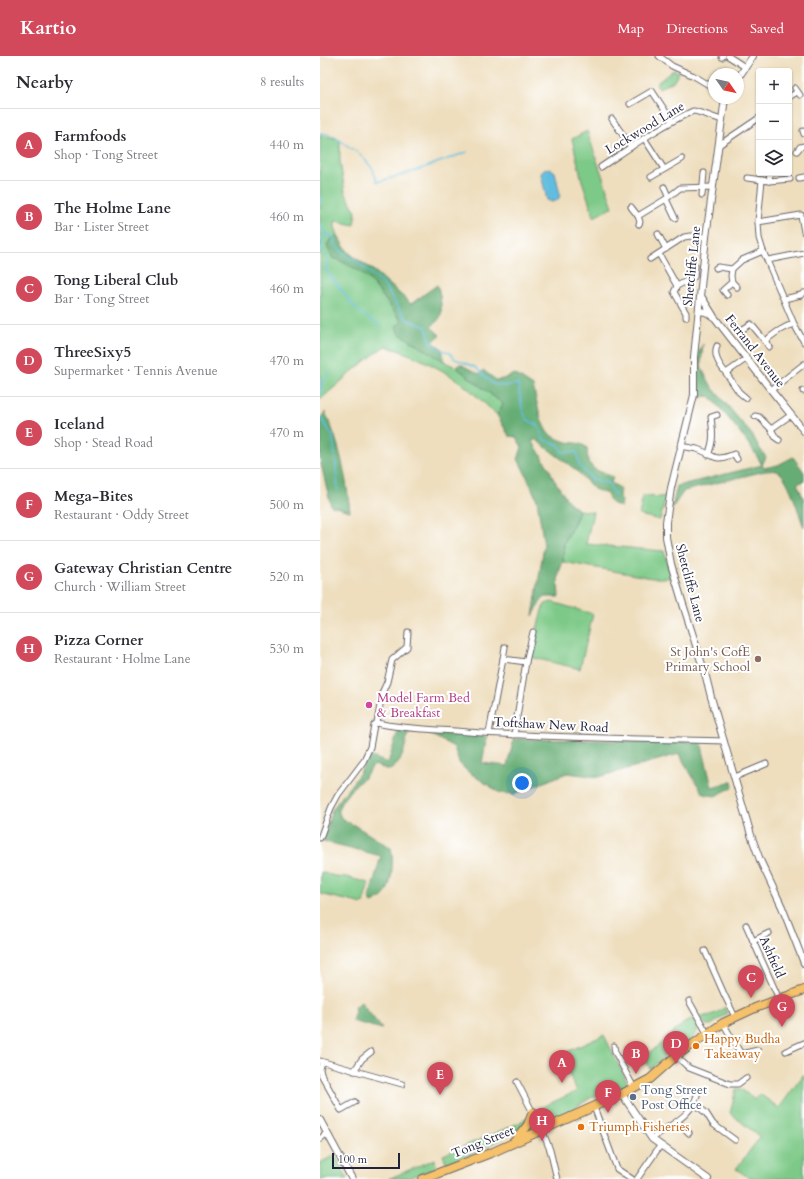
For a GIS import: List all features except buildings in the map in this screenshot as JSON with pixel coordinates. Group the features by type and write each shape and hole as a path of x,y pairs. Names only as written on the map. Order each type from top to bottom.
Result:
{"highway":[{"name":"Tong Street","path":"423,1179 493,1152 622,1094 650,1078 676,1056 723,1023 778,999 804,990"},
{"path":"514,1142 528,1125 533,1112"}],"street":[{"path":"659,56 672,66 708,84"},
{"path":"728,56 745,67 753,56"},
{"path":"630,104 652,91 657,96 672,121"},
{"path":"792,96 798,92"},
{"name":"Shetcliffe Lane","path":"724,104 706,238 694,357 694,394 680,446 671,488 666,522 666,537 682,601 751,835 760,860 782,907 804,963"},
{"name":"Lockwood Lane","path":"602,167 672,121 696,111 722,120"},
{"path":"612,119 631,147"},
{"path":"719,145 756,120"},
{"path":"644,138 664,169"},
{"path":"797,151 800,147 804,146"},
{"path":"651,177 682,159"},
{"path":"702,195 704,173"},
{"path":"769,181 770,176"},
{"path":"747,178 769,181 790,179"},
{"path":"762,180 758,222 759,238 794,324 804,342"},
{"path":"664,187 675,218"},
{"path":"638,216 680,188 713,187"},
{"path":"631,206 638,216 640,222 639,224"},
{"path":"758,222 801,215 804,232"},
{"path":"658,234 666,249"},
{"path":"650,259 684,237 691,236 706,238"},
{"path":"737,287 732,282 732,269 742,260 763,251"},
{"path":"768,260 804,253"},
{"path":"659,254 677,286"},
{"path":"686,317 686,313 672,292 677,286 694,277 695,266"},
{"path":"717,266 732,269"},
{"path":"727,295 722,290 732,282"},
{"path":"784,299 804,293"},
{"path":"701,296 715,318"},
{"name":"Ferrand Avenue","path":"699,311 706,312 715,318 804,431"},
{"path":"743,329 750,322 770,347"},
{"path":"765,342 778,330 794,324"},
{"path":"715,348 718,360 738,393 746,398"},
{"path":"726,373 746,359"},
{"path":"771,390 804,364"},
{"path":"705,417 717,415"},
{"path":"758,415 771,429 777,440"},
{"path":"771,429 791,415"},
{"path":"708,455 713,444 711,417"},
{"path":"680,446 698,450 717,458 724,458 734,454 737,459"},
{"path":"320,838 330,808 363,762 370,746 374,725 377,723 382,693 387,682 392,660 407,646 408,632"},
{"path":"514,735 526,662 533,632"},
{"path":"489,733 505,647"},
{"path":"503,659 526,662"},
{"name":"Toftshaw New Road","path":"377,723 397,726 563,738 724,741"},
{"path":"735,777 764,767"},
{"name":"Ashfield","path":"746,925 778,999"},
{"path":"753,941 769,933"},
{"path":"705,951 735,1017"},
{"path":"689,1002 707,1033"},
{"path":"723,1023 741,1054 758,1050"},
{"path":"786,1051 804,1044"},
{"path":"614,1046 615,1052 634,1088"},
{"path":"354,1071 362,1059 372,1052"},
{"path":"676,1056 689,1068 730,1084 738,1084 746,1078"},
{"path":"355,1102 341,1110 321,1074 321,1062 402,1084"},
{"path":"517,1082 542,1130 550,1150 557,1179"},
{"path":"652,1139 678,1122 695,1104 698,1092"},
{"path":"622,1094 652,1139 708,1179"},
{"path":"695,1104 706,1113 713,1124 735,1140"},
{"path":"594,1107 617,1169 632,1179"},
{"path":"320,1120 352,1179"},
{"path":"678,1122 689,1133"},
{"path":"320,1139 327,1133"},
{"path":"637,1179 660,1146"}],"green space":[{"path":"673,70 679,72 674,81 659,88 656,84"},
{"path":"587,131 613,207 594,217 582,181 572,139"},
{"path":"320,135 340,139 340,162 345,192 356,212 354,225 335,221 335,227 338,235 330,240 337,259 358,270 372,282 402,322 445,362 456,367 503,404 497,415 470,390 451,376 415,357 385,346 355,369 320,400"},
{"path":"338,235 346,248 355,258 378,274 411,304 437,285 441,314 438,320 431,327 440,335 433,342 442,349 445,362 398,333 396,326 402,322 372,282 358,270 337,259 333,259 327,246 330,240"},
{"path":"703,344 701,363 702,369 712,387 753,436 766,457 762,465 744,438 710,396 697,397 697,355"},
{"path":"460,364 479,374 483,370 496,380 515,374 533,386 541,418 549,434 563,441 579,444 587,448 588,462 594,469 613,477 611,483 620,488 619,497 622,501 621,507 611,503 607,494 594,489 576,470 535,439 533,442 550,470 553,478 568,501 579,510 564,543 563,562 559,572 558,581 559,597 543,597 533,616 544,545 537,500 518,459 522,447 516,437 509,436 497,415 503,404 456,367"},
{"path":"325,412 335,436 342,460 350,511 331,506 320,460 320,419"},
{"path":"793,457 804,472 804,481 797,484 804,499 804,527 794,498 784,477 775,471 765,471 684,491 672,508 677,486 762,465 764,468 778,465"},
{"path":"643,496 666,497 660,520 639,515"},
{"path":"579,510 593,512 586,544 664,551 672,578 652,578 563,562 564,543"},
{"path":"552,602 593,614 580,669 530,657 542,610 545,604"},
{"path":"399,728 415,730 408,734 401,758 390,770 374,765 342,801 338,810 341,818 391,848 392,865 389,885 384,895 372,903 369,898 381,856 323,841 332,810 359,774 369,756 388,763"},
{"path":"424,731 487,737 482,763 507,766 514,739 701,742 712,787 732,781 733,787 715,796 703,794 679,754 599,777 567,773 514,794 500,793 467,771 459,763 454,747"},
{"path":"321,872 341,878 342,876 369,883 363,904 320,894"},
{"path":"361,1002 382,1029 352,1021 355,1011 354,1008"},
{"path":"725,1007 727,1014 711,1025 706,1025 699,1016 713,1014"},
{"path":"694,1019 698,1028 690,1041 667,1054 650,1069 644,1058 684,1023"},
{"path":"604,1035 628,1084 604,1096 592,1097 556,1117 550,1118 544,1116 540,1108 577,1091 560,1055"},
{"path":"804,1074 804,1179 751,1179 736,1169 760,1137 730,1113 736,1089 741,1089 755,1100 760,1094 779,1108"},
{"path":"527,1117 525,1124 522,1127 479,1151 449,1163 446,1162 443,1155 519,1123"},
{"path":"335,1155 348,1179 320,1179 320,1163"},
{"path":"435,1159 436,1166 433,1169 409,1178 388,1179"}],"water":[{"path":"550,168 555,172 560,195 558,200 552,202 547,200 541,174 544,169"}],"waterway":[{"path":"320,133 332,135 361,155 373,169 377,182 412,172 467,152"},
{"path":"320,197 320,204"},
{"path":"320,224 325,233 334,238 334,244 350,259 354,259 383,284 406,319 426,327 431,343 441,350 449,352 455,359 475,367 493,384 504,386 518,384 523,412 527,419 538,426 544,440 559,445 562,452 577,452 579,465 592,479 608,483 615,496"},
{"path":"325,234 321,247 328,259 325,269 357,310 380,326"},
{"path":"320,396 322,382 329,371"},
{"path":"320,417 333,436 338,490"}],"place":[{"name":"St John's CofE Primary School","path":"758,659"},
{"name":"Model Farm Bed & Breakfast","path":"369,705"},
{"name":"Tong Liberal Club","path":"751,998"},
{"name":"Gateway Christian Centre","path":"782,1027"},
{"name":"Happy Budha Takeaway","path":"696,1046"},
{"name":"ThreeSixy5","path":"676,1064"},
{"name":"The Holme Lane","path":"636,1074"},
{"name":"Farmfoods","path":"562,1083"},
{"name":"Iceland","path":"440,1095"},
{"name":"Tong Street Post Office","path":"633,1097"},
{"name":"Mega-Bites","path":"608,1113"},
{"name":"Triumph Fisheries","path":"581,1127"},
{"name":"Pizza Corner","path":"542,1141"}]}
